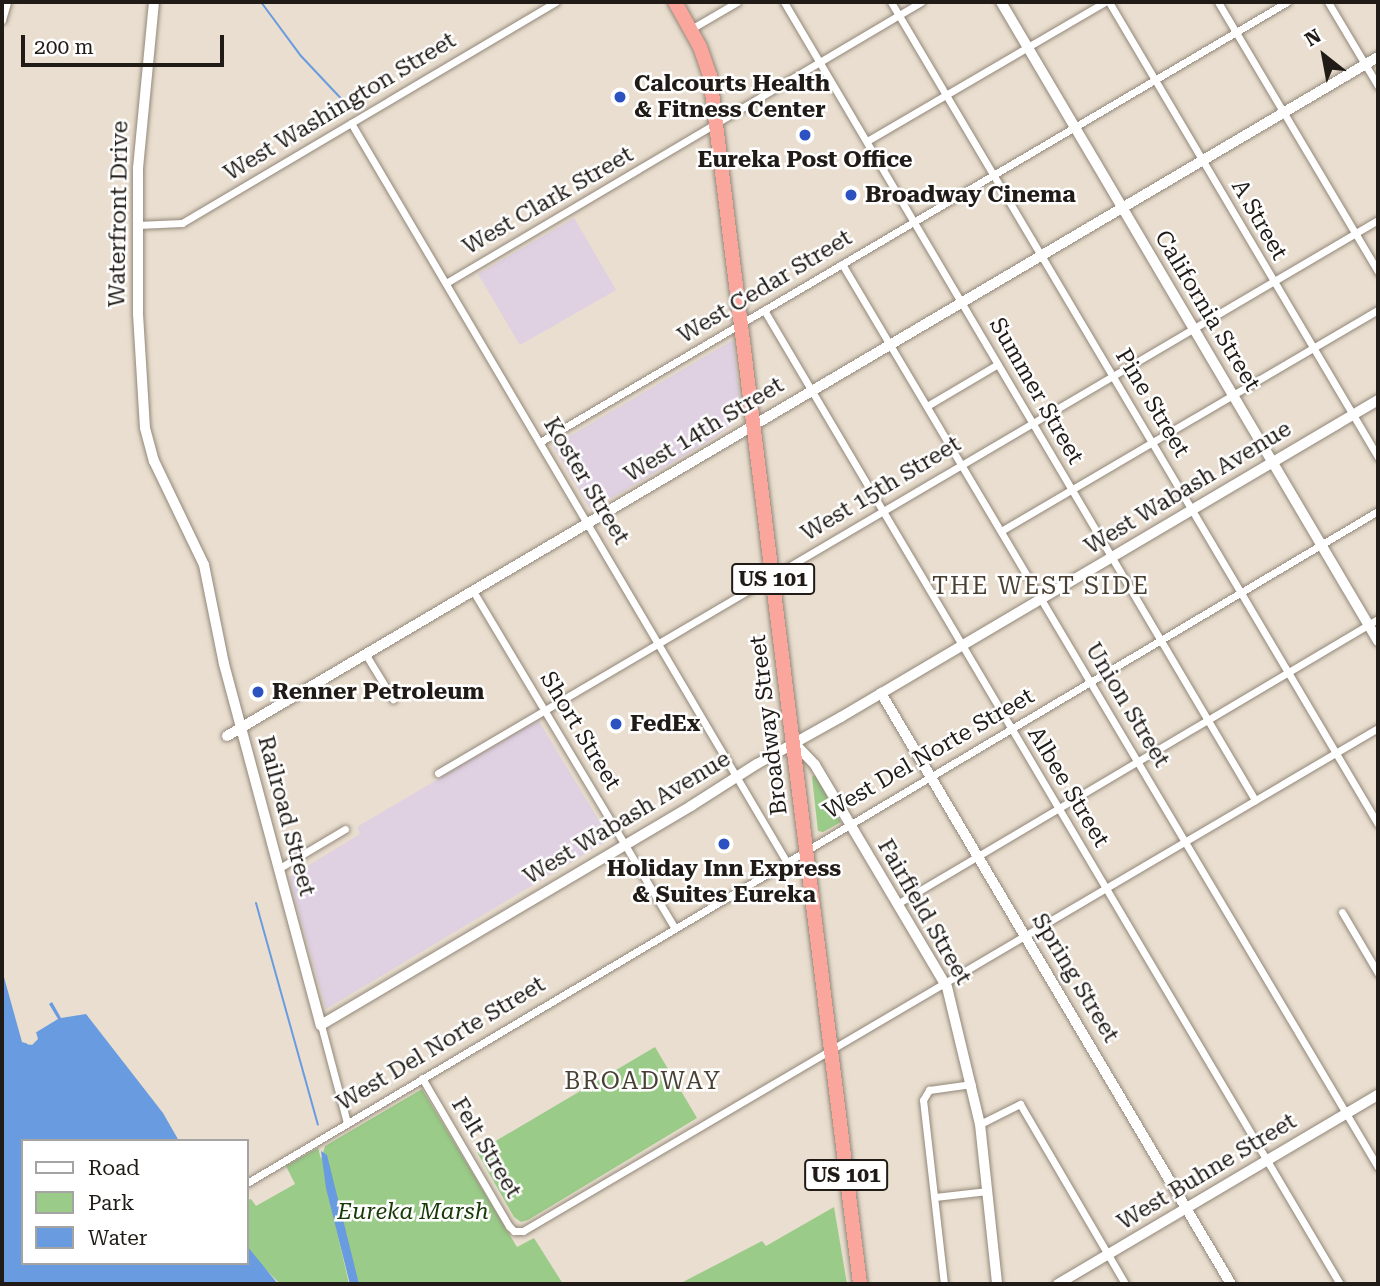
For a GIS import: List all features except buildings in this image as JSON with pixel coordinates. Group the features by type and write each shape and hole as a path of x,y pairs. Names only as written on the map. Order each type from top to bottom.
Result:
{"highway":[{"name":"Broadway Street","path":"675,2 691,29 709,72 795,744 860,1284"}],"street":[{"path":"2,19 7,2"},
{"name":"Waterfront Drive","path":"155,2 141,130 137,225 138,314 145,428 155,461 184,520"},
{"name":"West Washington Street","path":"137,225 182,223 556,2"},
{"path":"691,29 737,2"},
{"name":"Summer Street","path":"784,2 1255,800"},
{"name":"Pine Street","path":"891,2 1378,824"},
{"name":"West Clark Street","path":"446,283 921,2"},
{"name":"California Street","path":"1000,2 1272,463 1373,622 1378,641"},
{"path":"867,141 1107,2"},
{"name":"A Street","path":"1107,2 1378,457"},
{"path":"1218,2 1378,272"},
{"name":"West Cedar Street","path":"540,442 1287,2"},
{"path":"1328,2 1378,86"},
{"name":"West 14th Street","path":"227,736 1378,57"},
{"name":"Koster Street","path":"351,123 786,861"},
{"name":"West 15th Street","path":"438,773 1378,220"},
{"name":"Union Street","path":"842,264 1378,1167"},
{"name":"Albee Street","path":"764,310 1340,1284"},
{"path":"1001,531 1378,310"},
{"path":"927,406 998,364"},
{"name":"West Wabash Avenue","path":"321,1024 1378,400"},
{"name":"West Del Norte Street","path":"248,1182 1378,511"},
{"name":"Railroad Street","path":"184,520 204,565 218,639 347,1123"},
{"name":"Short Street","path":"473,591 674,927"},
{"path":"897,904 1373,622"},
{"path":"366,654 393,699"},
{"name":"Spring Street","path":"881,693 1231,1284"},
{"path":"831,1051 1378,728"},
{"name":"Fairfield Street","path":"795,744 815,765 946,984 980,1124 997,1284"},
{"path":"278,869 345,829"},
{"path":"1342,912 1378,973"},
{"name":"Felt Street","path":"422,1078 509,1226 520,1232 831,1051"},
{"path":"944,1284 924,1095 929,1090 972,1084"},
{"name":"West Buhne Street","path":"1058,1284 1378,1096"},
{"path":"980,1124 1020,1104 1125,1284"},
{"path":"935,1197 989,1191"}],"shaded area":[{"path":"574,218 616,290 520,345 478,274"},
{"path":"733,340 741,409 738,420 711,440 591,510 553,446"},
{"path":"538,720 610,839 326,1009 289,877 360,834 357,827"}],"green space":[{"path":"815,775 841,822 823,832 818,831 812,777"},
{"path":"655,1047 697,1118 528,1220 521,1222 514,1217 477,1152"},
{"name":"Eureka Marsh","path":"422,1089 517,1247 534,1238 563,1284 350,1284 335,1223 349,1284 280,1284 248,1251 248,1200 251,1199 256,1206 295,1184 286,1166 318,1148 321,1159 325,1146"},
{"path":"834,1207 847,1284 679,1284 762,1241 766,1246"}],"water":[{"path":"2,964 22,1040 29,1045 36,1039 35,1033 58,1019 49,1004 52,1002 61,1018 86,1014 163,1113 178,1139 21,1139 21,1265 248,1265 248,1247 278,1284 2,1284"},
{"path":"321,1151 327,1155 359,1284 350,1284 326,1188"}],"pier":[{"path":"2,960 22,1013 25,1040 29,1041 36,1032 38,1039 32,1045 22,1042 2,970"}],"waterway":[{"path":"261,2 301,56 349,107"},
{"path":"256,903 318,1125"}],"place":[{"name":"Calcourts Health & Fitness Center","path":"620,97"},
{"name":"Eureka Post Office","path":"805,135"},
{"name":"Broadway Cinema","path":"851,195"},
{"name":"Renner Petroleum","path":"258,692"},
{"name":"FedEx","path":"616,724"},
{"name":"Holiday Inn Express & Suites Eureka","path":"724,844"}],"district":[{"name":"THE WEST SIDE","path":"1041,587"},
{"name":"BROADWAY","path":"643,1082"}]}
